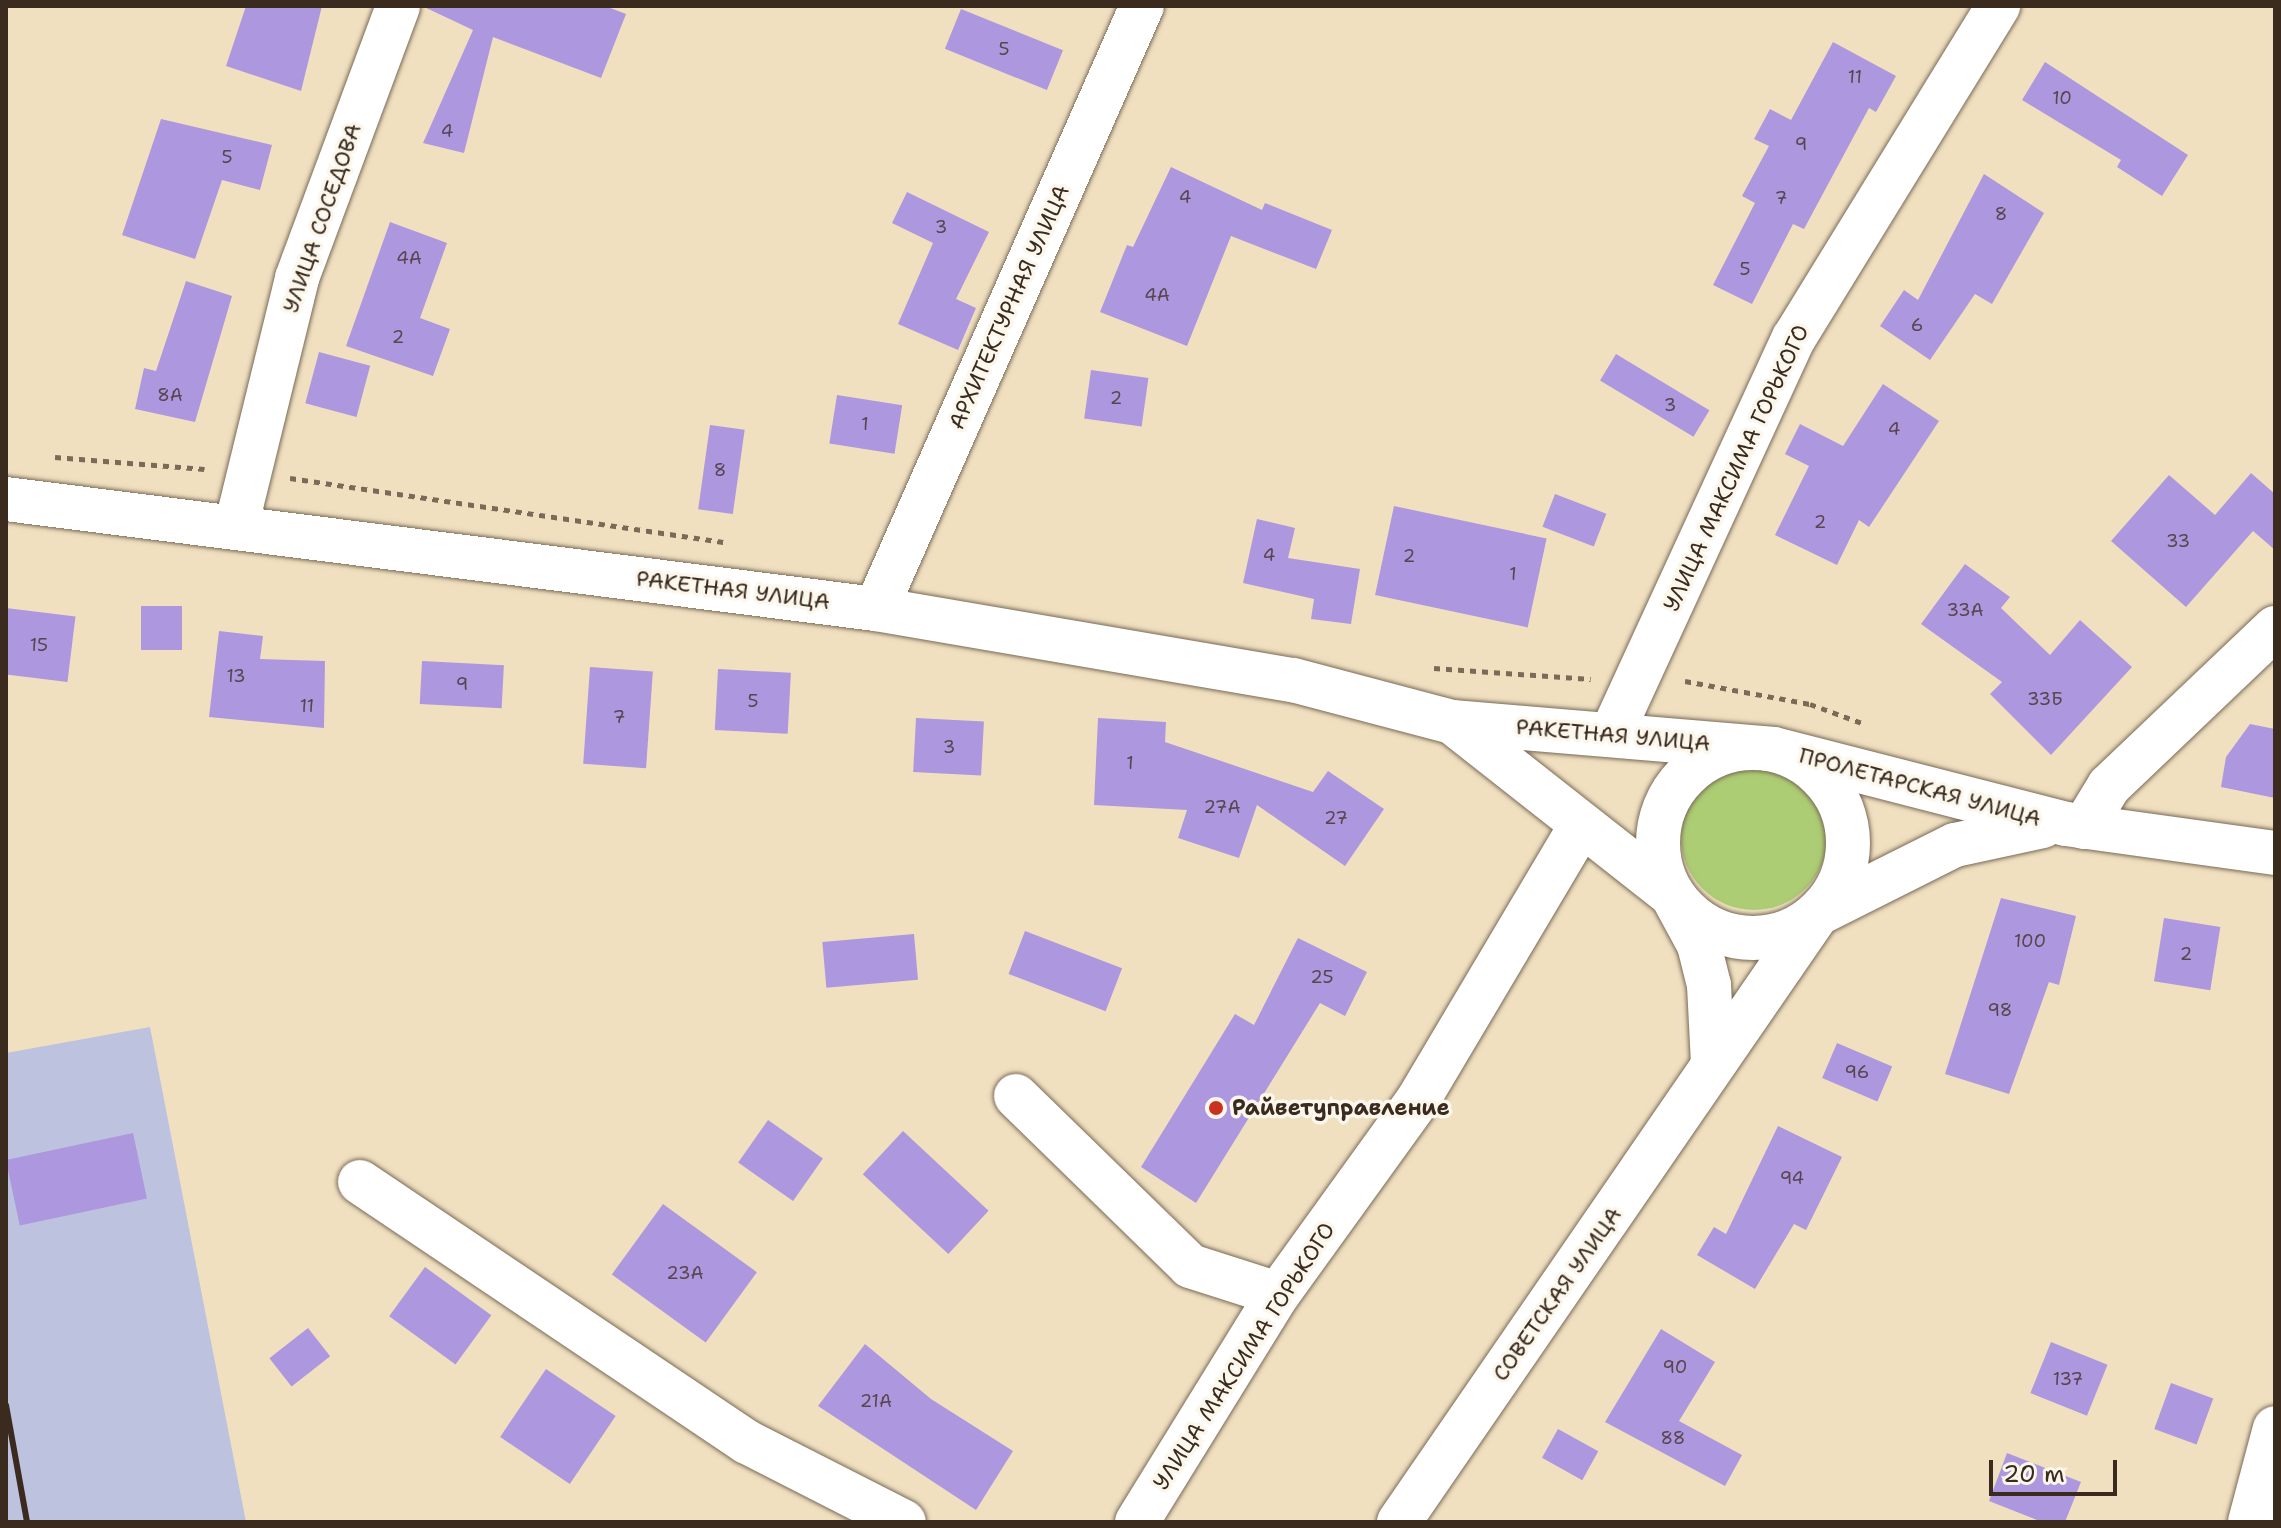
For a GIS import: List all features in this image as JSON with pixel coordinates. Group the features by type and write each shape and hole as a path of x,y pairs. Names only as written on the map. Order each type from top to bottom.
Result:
{"street":[{"name":"УЛИЦА СОСЕДОВА","path":"236,527 297,278 398,6"},
{"name":"АРХИТЕКТУРНАЯ УЛИЦА","path":"876,609 1142,6"},
{"name":"УЛИЦА МАКСИМА ГОРЬКОГО","path":"1612,733 1794,338 1998,6"},
{"name":"РАКЕТНАЯ УЛИЦА","path":"6,499 876,609 1293,680 1452,722 1612,733 1774,749"},
{"path":"2075,825 2109,786 2275,628"},
{"name":"РАКЕТНАЯ УЛИЦА","path":"1452,722 1672,895"},
{"path":"1672,895 1698,922 1733,936 1764,938 1818,913 1837,889 1849,844 1839,799 1812,767 1774,749 1733,748 1695,765 1663,807 1658,859 1672,895 1706,972 1713,1064"},
{"name":"ПРОЛЕТАРСКАЯ УЛИЦА","path":"1774,749 2075,825 2275,853"},
{"name":"УЛИЦА МАКСИМА ГОРЬКОГО","path":"1137,1522 1278,1294 1418,1100 1581,825"},
{"name":"ПРОЛЕТАРСКАЯ УЛИЦА","path":"1818,913 1955,845 2012,828 2075,825"},
{"name":"СОВЕТСКАЯ УЛИЦА","path":"1399,1522 1818,913"},
{"path":"1016,1096 1190,1266 1278,1294"},
{"path":"360,1182 747,1442 904,1522"},
{"path":"2250,1522 2275,1428"}],"shaded area":[{"path":"150,1027 246,1522 6,1522 6,1053"}],"green space":[{"path":"1754,764 1782,770 1806,785 1821,809 1827,837 1821,865 1806,889 1782,904 1754,910 1726,904 1702,889 1687,865 1681,837 1687,809 1702,785 1726,770"}],"building":[{"path":"246,6 322,6 301,91 226,66"},
{"path":"422,6 605,6 626,14 601,78 493,37 464,153 423,143 473,30"},
{"path":"961,9 1063,50 1047,90 945,49"},
{"path":"1833,42 1896,76 1876,112 1869,108 1804,229 1793,224 1752,304 1713,285 1755,203 1742,196 1769,146 1754,139 1770,109 1791,120"},
{"path":"2045,62 2188,155 2162,196 2117,167 2121,160 2022,100"},
{"path":"161,119 272,145 260,190 222,180 195,259 122,235"},
{"path":"1171,167 1262,210 1265,203 1332,230 1316,269 1231,236 1187,346 1100,312 1127,245 1133,247"},
{"path":"1984,174 2044,213 1992,304 1975,294 1930,360 1880,326 1904,290 1918,300"},
{"path":"907,192 989,232 956,299 976,308 958,350 898,324 933,243 892,223"},
{"path":"390,222 447,243 420,318 450,329 433,376 346,346"},
{"path":"186,281 232,296 195,422 135,409 144,368 156,371"},
{"path":"319,352 370,366 356,417 305,403"},
{"path":"1616,354 1709,410 1693,437 1600,381"},
{"path":"1091,370 1148,378 1142,427 1084,419"},
{"path":"1883,384 1939,421 1869,527 1859,520 1837,565 1775,535 1809,466 1785,454 1800,424 1843,446"},
{"path":"837,395 902,405 895,454 829,443"},
{"path":"710,425 745,430 733,514 698,509"},
{"path":"2251,473 2275,494 2275,550 2253,531 2186,607 2111,541 2169,475 2215,515"},
{"path":"1555,494 1606,514 1594,546 1542,527"},
{"path":"1394,506 1547,538 1528,627 1375,595"},
{"path":"1257,519 1295,528 1288,558 1360,569 1351,624 1311,619 1314,599 1243,583"},
{"path":"1965,564 2010,597 2001,608 2050,655 2080,620 2132,667 2051,755 1990,694 2002,682 1921,624"},
{"path":"141,606 182,606 182,650 141,650"},
{"path":"6,608 75,617 67,682 6,674"},
{"path":"219,631 263,636 260,659 325,661 324,728 209,717"},
{"path":"422,661 504,665 502,708 420,704"},
{"path":"590,667 653,671 646,768 583,764"},
{"path":"718,669 791,673 788,734 715,730"},
{"path":"916,718 984,722 981,775 913,772"},
{"path":"1098,718 1166,722 1165,742 1313,792 1328,771 1384,809 1345,866 1257,805 1239,858 1178,838 1187,810 1094,805"},
{"path":"2250,724 2275,729 2275,798 2221,787 2226,757"},
{"path":"2001,898 2076,916 2059,985 2049,982 2009,1094 1945,1074"},
{"path":"2164,918 2220,927 2210,990 2154,981"},
{"path":"1025,931 1122,968 1106,1011 1009,974"},
{"path":"914,934 918,980 826,988 822,942"},
{"name":"Райветуправление","path":"1298,938 1367,972 1345,1016 1320,1003 1196,1203 1141,1167 1235,1014 1254,1025"},
{"path":"1837,1043 1892,1066 1877,1101 1822,1078"},
{"path":"768,1120 823,1158 793,1201 738,1163"},
{"path":"1778,1126 1842,1157 1806,1230 1794,1224 1755,1289 1697,1255 1714,1227 1726,1234"},
{"path":"903,1131 989,1211 948,1254 863,1174"},
{"path":"133,1133 147,1199 20,1226 6,1160"},
{"path":"663,1204 757,1272 706,1343 612,1274"},
{"path":"425,1267 491,1315 455,1365 389,1316"},
{"path":"308,1328 330,1356 292,1387 269,1358"},
{"path":"1661,1329 1715,1362 1679,1421 1742,1455 1725,1486 1605,1422"},
{"path":"2051,1342 2108,1365 2087,1416 2030,1393"},
{"path":"865,1344 931,1399 1013,1451 976,1510 818,1406"},
{"path":"546,1369 616,1416 570,1484 500,1437"},
{"path":"2171,1383 2213,1398 2197,1444 2154,1429"},
{"path":"1558,1429 1598,1451 1582,1480 1542,1458"},
{"path":"2007,1453 2081,1482 2065,1522 2042,1522 1989,1501"}],"railway":[{"path":"6,1405 27,1522"}],"place":[{"name":"Райветуправление","path":"1216,1108"}]}
